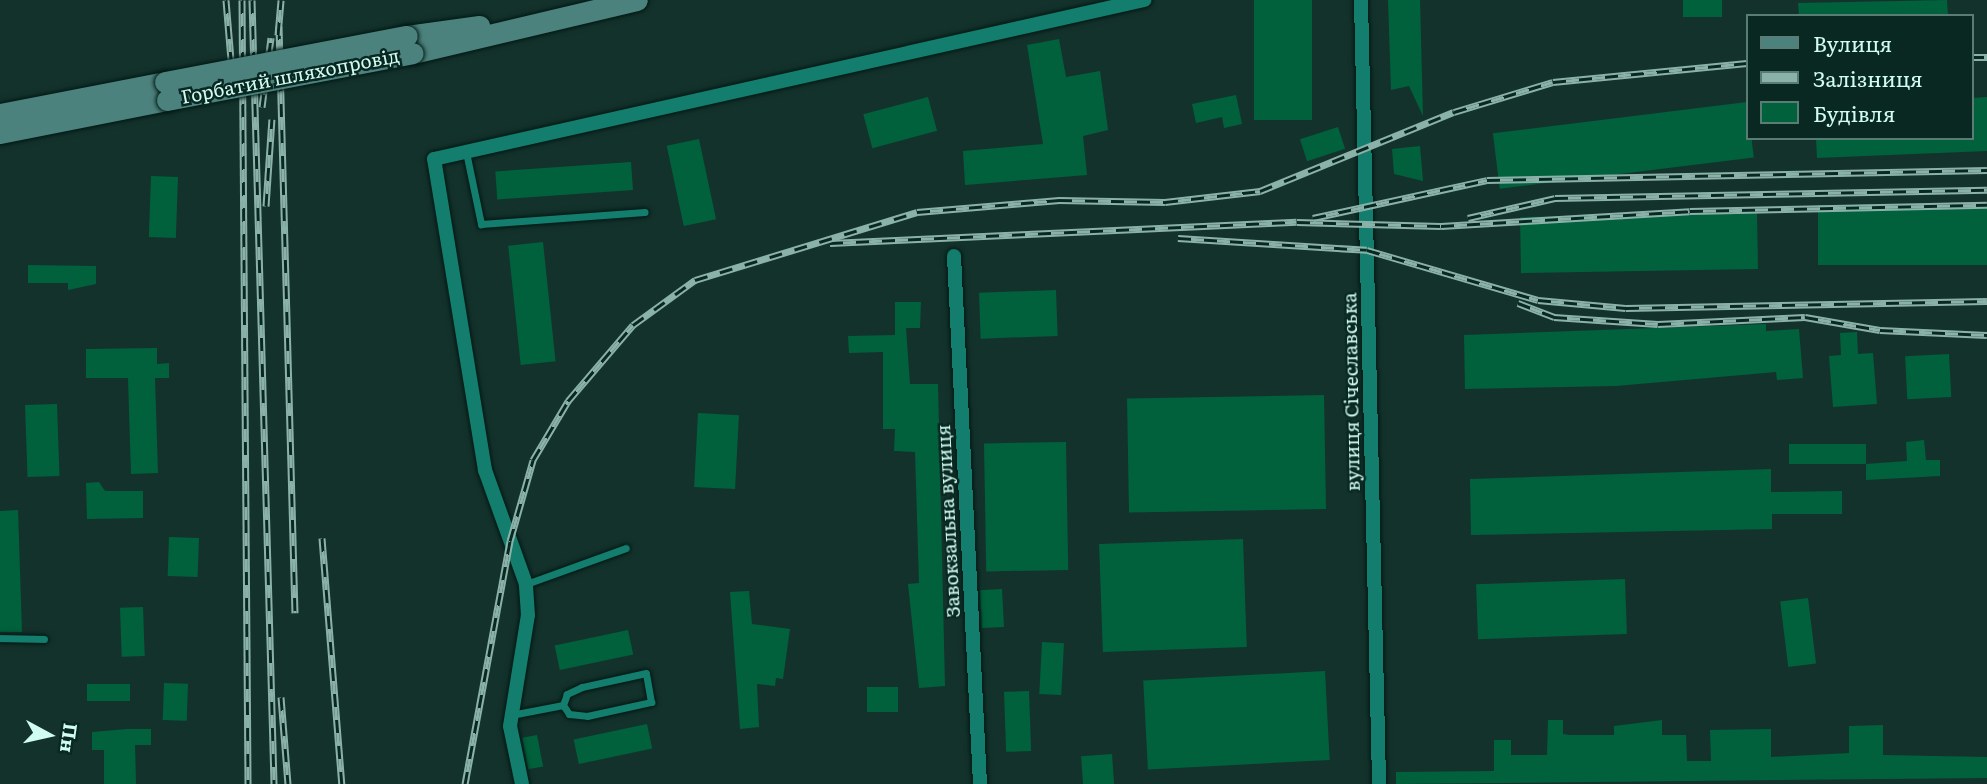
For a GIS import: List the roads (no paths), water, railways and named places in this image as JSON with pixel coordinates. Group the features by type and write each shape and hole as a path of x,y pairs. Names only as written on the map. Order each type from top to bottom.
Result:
{"main road":[{"name":"Горбатий шляхопровід","path":"166,91 637,0"},
{"path":"0,114 166,91"},
{"path":"0,133 166,91"}],"street":[{"path":"522,784 511,715 528,615 526,584 485,470 434,159 1144,0"},
{"name":"вулиця Січеславська","path":"1361,0 1379,784"},
{"name":"Завокзальна вулиця","path":"954,257 980,784"}],"lane":[{"path":"466,152 481,224 645,212"},
{"path":"526,584 626,548"},
{"path":"0,638 44,639"},
{"path":"646,673 651,702 587,716 569,714 563,705 567,694 582,687 646,673"},
{"path":"511,715 563,705"}],"railway":[{"path":"226,0 233,84"},
{"path":"242,0 248,784"},
{"path":"252,0 274,784"},
{"path":"278,35 281,0"},
{"path":"279,26 295,613"},
{"path":"262,107 271,38"},
{"path":"1973,57 1987,57"},
{"path":"465,784 510,541 533,460 568,401 633,325 695,280 917,212 1059,200 1165,202 1260,191 1454,112 1553,82 1745,63"},
{"path":"266,206 272,119"},
{"path":"1313,218 1487,180 1987,170"},
{"path":"1468,218 1555,198 1987,190"},
{"path":"830,243 1297,222 1441,226 1690,211 1987,205"},
{"path":"1178,238 1367,250 1538,300 1626,308 1987,301"},
{"path":"1518,303 1554,317 1658,324 1805,317 1880,330 1987,335"},
{"path":"322,538 342,784"},
{"path":"281,697 288,784"}]}
